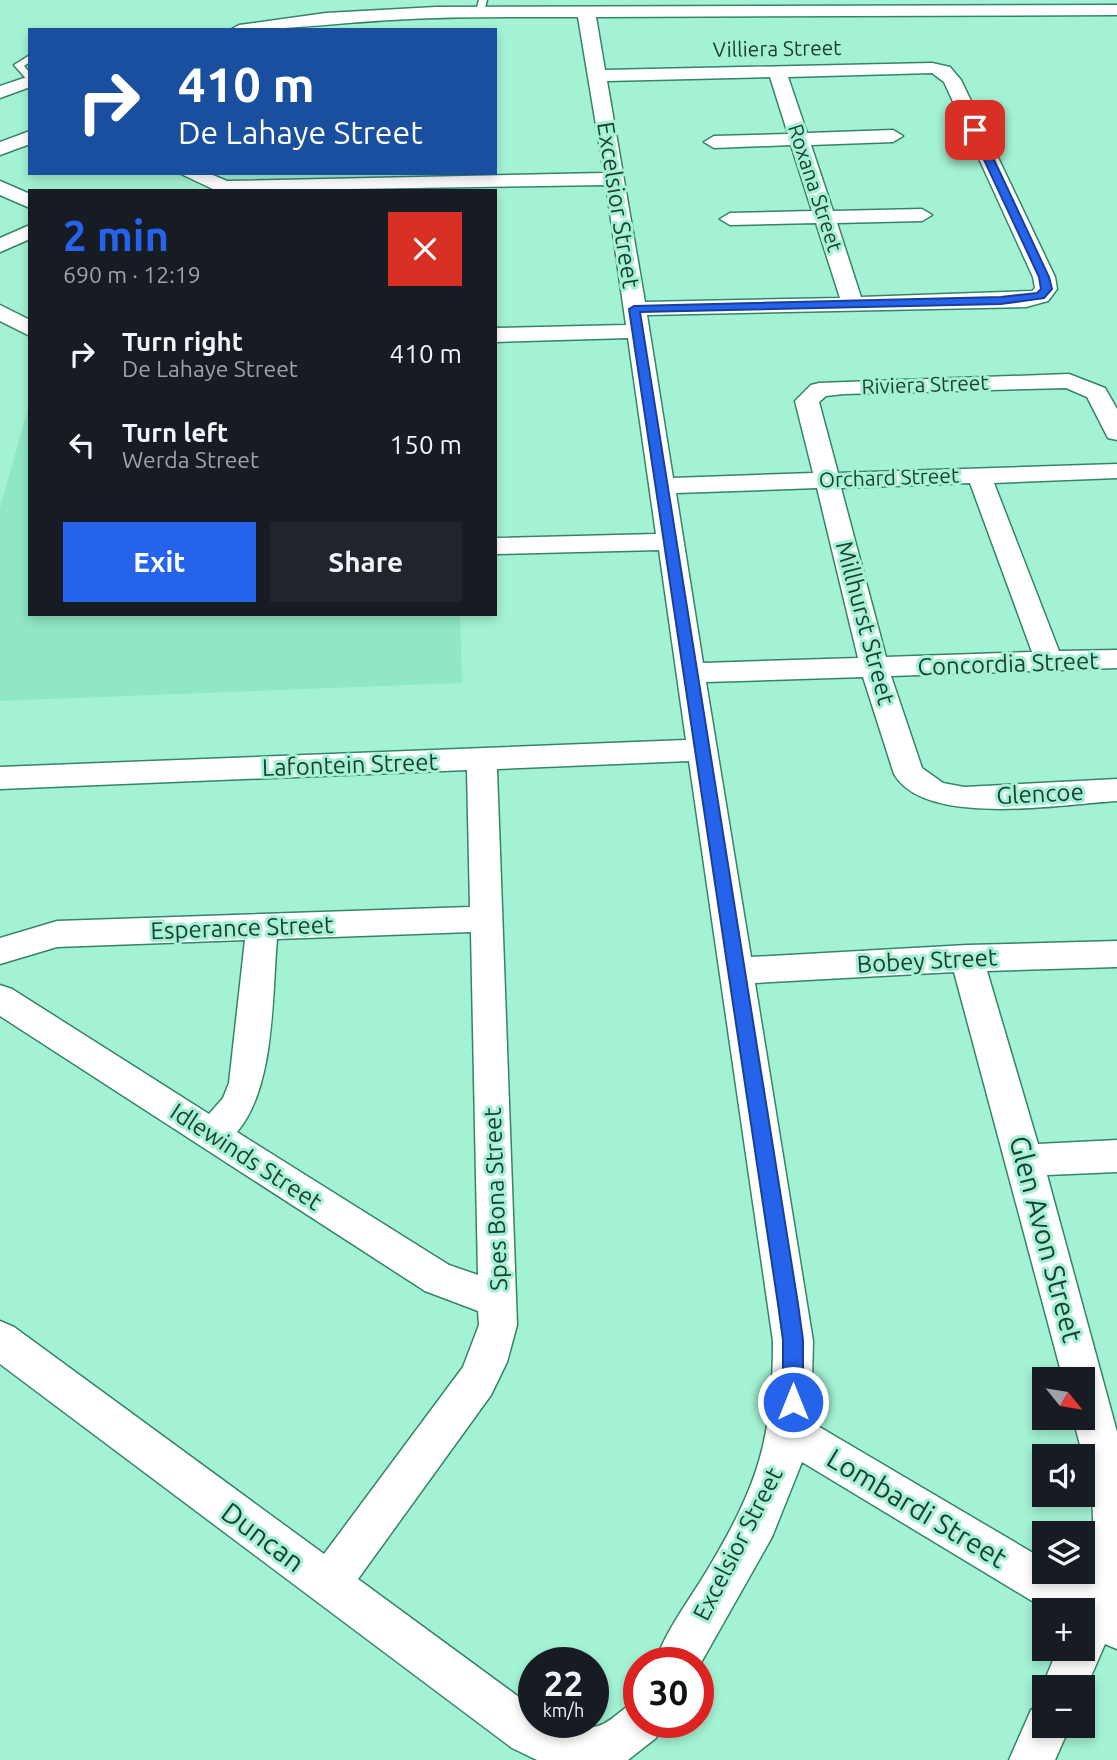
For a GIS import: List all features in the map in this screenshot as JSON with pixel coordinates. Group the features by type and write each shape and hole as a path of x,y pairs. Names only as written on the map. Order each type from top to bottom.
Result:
{"street":[{"path":"256,28 482,6 586,11 1117,10"},
{"name":"Excelsior Street","path":"586,11 615,179 668,542 793,1340 793,1402 789,1432 763,1507 685,1647"},
{"name":"Villiera Street","path":"597,76 932,68 944,71 952,80 1044,277 1045,293 1026,299 853,305"},
{"name":"Roxana Street","path":"777,71 853,305"},
{"path":"0,92 28,82"},
{"path":"713,142 893,136"},
{"path":"0,149 28,138"},
{"path":"194,175 225,187 615,179"},
{"path":"0,187 28,201"},
{"path":"730,219 922,215"},
{"path":"0,246 28,232"},
{"path":"497,335 636,320 853,305"},
{"path":"0,312 28,328"},
{"name":"Riviera Street","path":"808,411 807,401 810,396 829,388 1076,383 1097,393 1117,433"},
{"name":"Millhurst Street","path":"808,411 875,669 909,774 935,793 964,798"},
{"name":"Orchard Street","path":"660,486 1117,471"},
{"path":"979,475 1049,661"},
{"path":"497,546 668,542"},
{"name":"Concordia Street","path":"690,673 1117,659"},
{"name":"Lafontein Street","path":"0,778 700,750"},
{"name":"Spes Bona Street","path":"328,1585 477,1381 494,1342 499,1300 482,760"},
{"name":"Glencoe","path":"964,798 1117,790"},
{"name":"Esperance Street","path":"0,951 35,938 57,934 486,919"},
{"path":"211,1136 237,1107 246,1083 262,928"},
{"name":"Bobey Street","path":"736,971 967,958 1117,954"},
{"name":"Glen Avon Street","path":"967,958 1025,1160 1105,1409 1116,1523 1112,1562 1095,1629"},
{"name":"Idlewinds Street","path":"0,999 428,1273 499,1300"},
{"path":"1025,1160 1117,1156"},
{"name":"Duncan","path":"0,1340 528,1732 565,1751 584,1752 616,1745 623,1738"},
{"name":"Lombardi Street","path":"789,1432 1041,1598"},
{"path":"1032,1760 1042,1738"}],"lane":[{"path":"28,59 19,65 28,78"}],"shaded area":[{"path":"28,408 28,616 460,616 462,683 0,701 0,508"}],"route":[{"path":"793,1402 793,1340 788,1304 700,750 634,309 853,305 1026,299 1040,296 1046,289 1044,277 975,130"}]}
